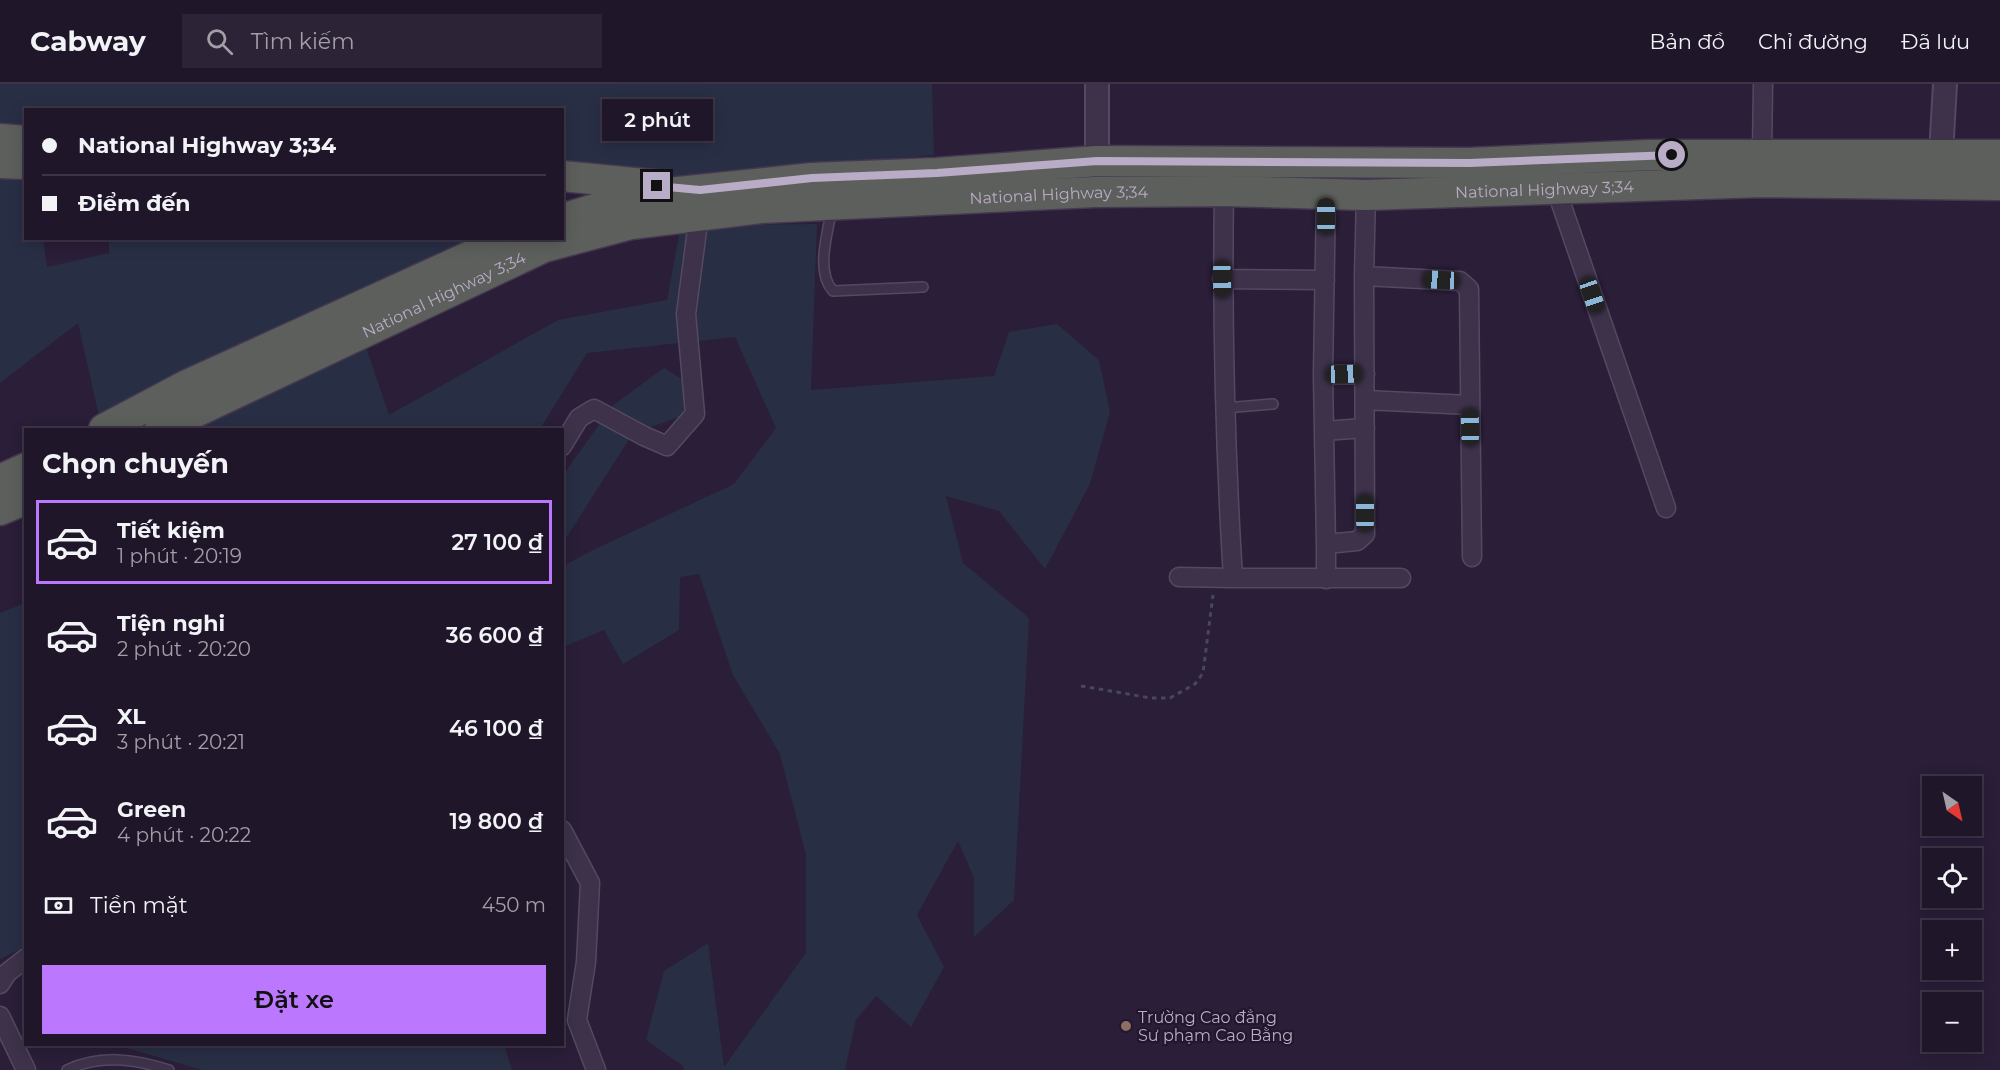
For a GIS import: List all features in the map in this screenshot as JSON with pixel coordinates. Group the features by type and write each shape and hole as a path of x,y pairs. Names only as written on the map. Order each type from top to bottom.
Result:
{"highway":[{"path":"0,140 24,141"},
{"path":"1911,184 1941,154"},
{"name":"National Highway 3;34","path":"162,428 544,248 699,202 812,178 937,173 1097,161 1469,163 1650,155 2000,155"},
{"path":"1554,159 1556,189"},
{"path":"1095,192 1097,161"},
{"path":"0,163 24,164"},
{"path":"564,176 699,202"},
{"name":"National Highway 3;34","path":"699,202 761,208 1095,192 1224,191 1366,195 1762,182 2000,185"},
{"path":"564,200 610,204 699,202"},
{"path":"564,218 610,204"},
{"name":"National Highway 3;34","path":"106,428 185,386 500,241"},
{"path":"0,480 24,469"},
{"path":"0,510 24,500"}],"street":[{"path":"1097,84 1097,161"},
{"path":"1761,155 1763,84"},
{"path":"1941,154 1945,84"},
{"path":"1556,189 1666,508"},
{"path":"1224,191 1222,279 1225,408 1224,578"},
{"path":"1326,194 1323,375 1326,579"},
{"path":"1326,544 1357,541 1365,534 1366,195"},
{"path":"564,443 579,418 594,409 667,446 695,414 686,314 699,202"},
{"path":"1364,276 1460,281 1467,285 1470,293 1472,557"},
{"path":"1222,279 1325,280"},
{"path":"1323,375 1365,374"},
{"path":"1365,400 1470,405"},
{"path":"1324,431 1365,428"},
{"path":"1179,577 1401,578"},
{"path":"564,834 590,884 586,962 576,1020 596,1070"},
{"path":"0,984 7,973 24,960"},
{"path":"0,1016 26,1070"}],"lane":[{"path":"832,205 824,259 827,285 833,291 923,287"},
{"path":"1225,408 1274,404"},
{"path":"67,1070 78,1065 108,1059 146,1062 169,1070"}],"path":[{"path":"1082,686 1151,698 1170,698 1194,684 1203,674 1224,578"}],"shaded area":[{"path":"0,84 932,84 934,155 668,180 564,172 564,108 24,108 24,132 0,130"},
{"path":"0,171 24,172 24,240 43,240 47,267 109,253 109,240 476,240 367,286 217,355 99,416 78,323 0,383"},
{"path":"817,224 811,390 994,376 1009,332 1057,324 1099,360 1110,412 1090,484 1045,569 999,511 946,496 963,563 1029,618 1014,900 974,937 974,878 958,841 917,915 944,967 911,1027 876,996 856,1020 845,1070 684,1070 683,1066 646,1040 664,971 708,943 724,1067 806,953 806,855 780,754 733,675 699,574 680,577 679,630 623,664 604,630 564,647 564,565 734,484 776,428 735,337 587,353 541,428 168,428 366,347 389,415 558,320 667,300 681,225"},
{"path":"664,368 694,387 685,415 633,433 564,541 564,474 613,405"},
{"path":"24,603 24,947 0,959 0,613"},
{"path":"120,1046 505,1046 512,1070 202,1070"}],"place":[{"name":"Trường Cao đẳng Sư phạm Cao Bằng","path":"1126,1026"}],"route":[{"path":"657,186 700,190 812,178 937,173 1097,161 1469,163 1672,155"}]}
